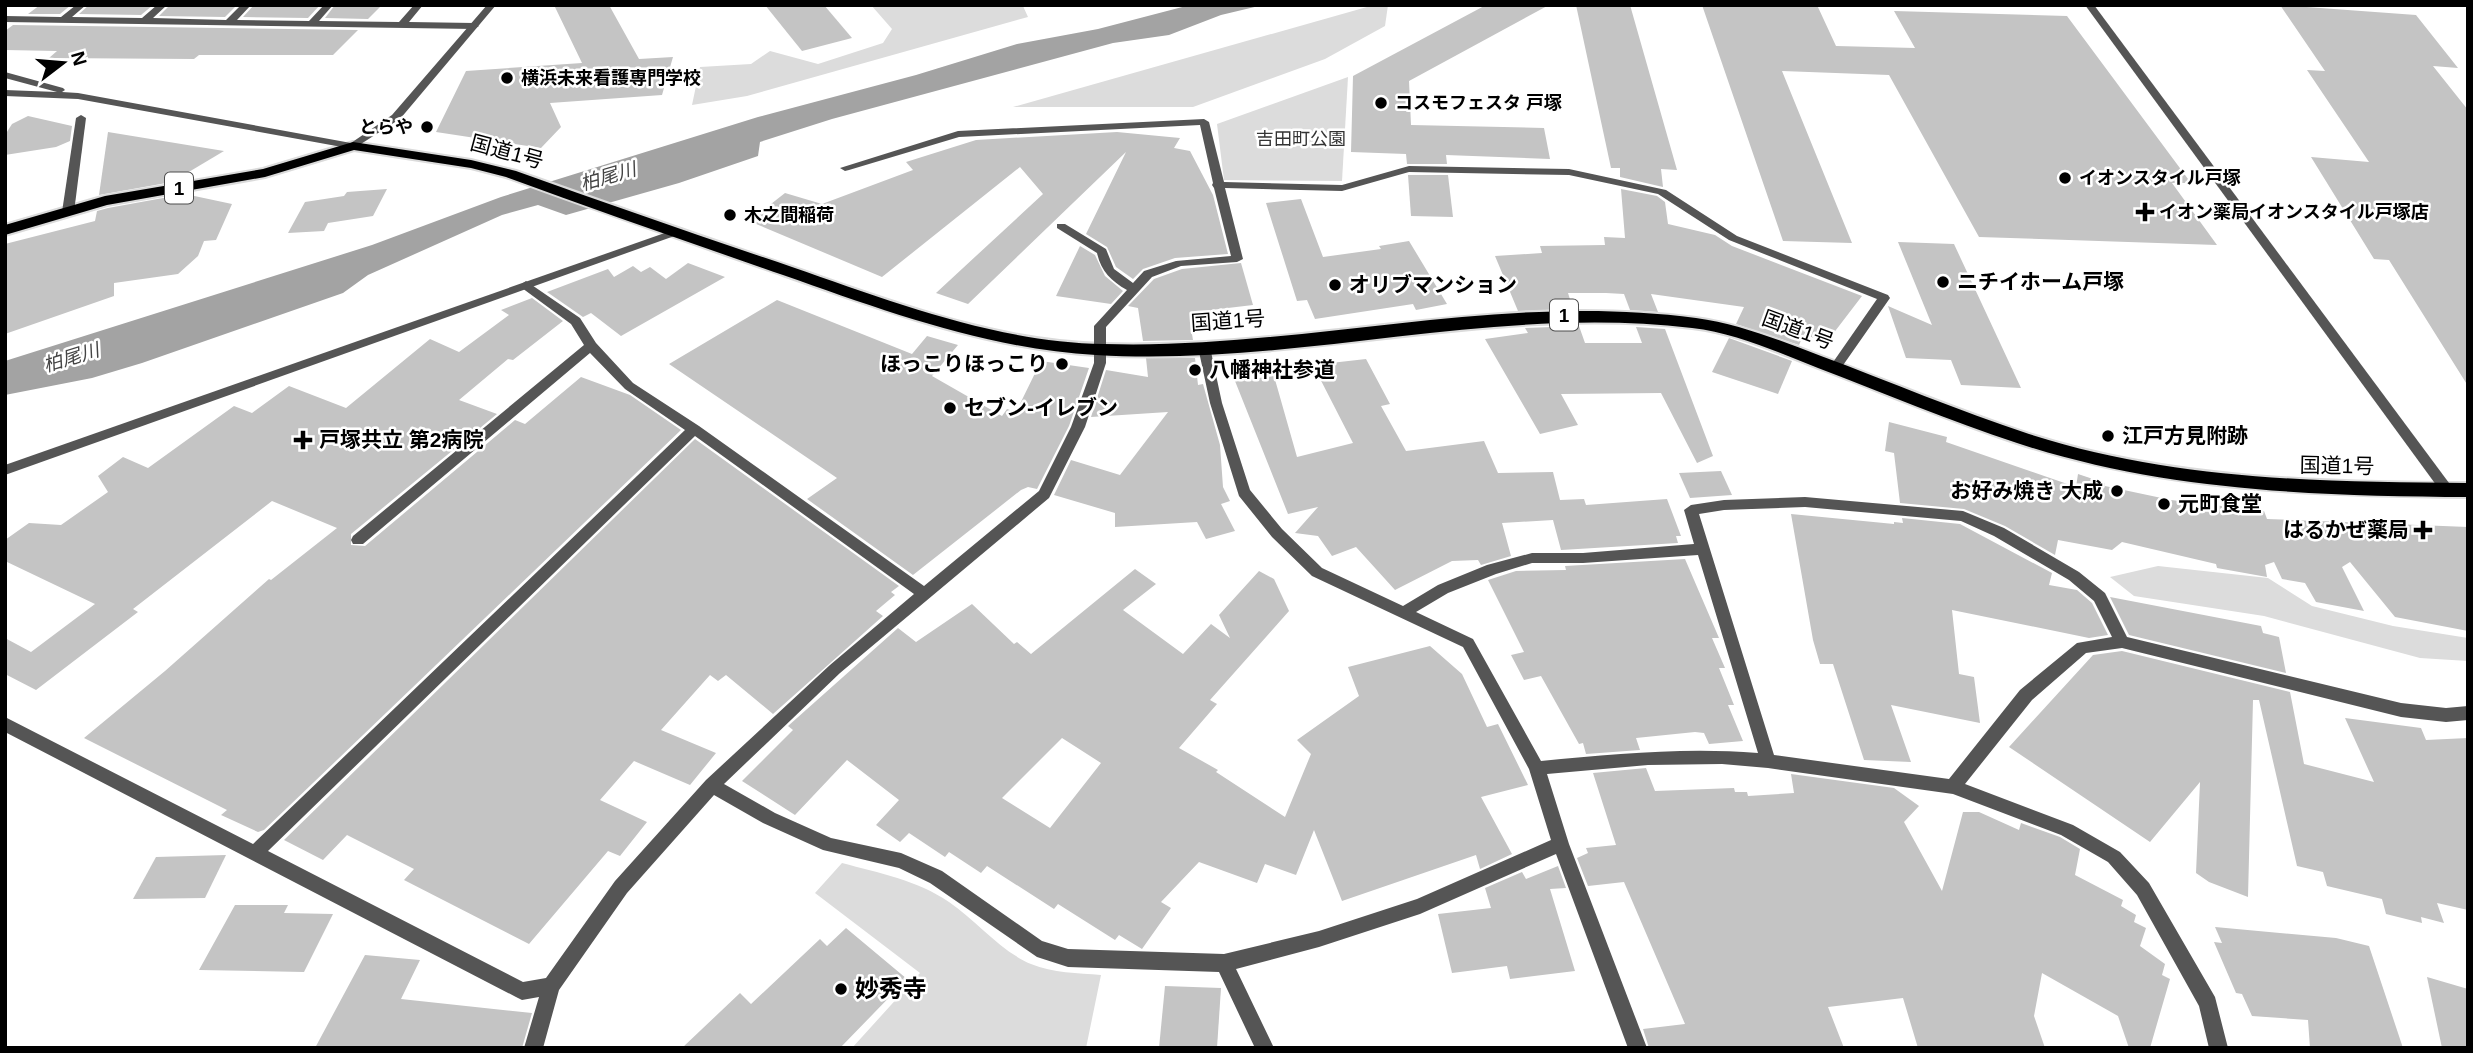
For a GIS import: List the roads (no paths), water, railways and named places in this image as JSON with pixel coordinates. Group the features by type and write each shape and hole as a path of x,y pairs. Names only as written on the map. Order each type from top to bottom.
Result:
{"highway":[{"name":"国道1号","path":"5,230 144,193 265,173 353,146 471,164 531,181 946,323 1009,340 1100,350 1204,347 1510,318 1632,315 1702,324 1763,341 2028,440 2122,467 2211,481 2301,489 2468,490"}],"street":[{"path":"62,21 82,5"},
{"path":"143,22 163,5"},
{"path":"228,23 247,5"},
{"path":"311,24 330,5"},
{"path":"401,25 419,5"},
{"path":"5,75 78,96 353,146 396,117 492,5"},
{"path":"2089,5 2447,490"},
{"path":"5,19 474,26"},
{"path":"5,93 78,96"},
{"path":"68,212 81,118"},
{"path":"533,1048 551,986 621,887 712,785 835,669 1044,494 1078,427 1100,363 1100,326 1148,274 1180,263 1237,259 1217,185 1204,122 958,134 845,168"},
{"path":"1217,185 1342,188 1409,169 1569,172 1662,192 1733,238 1884,298 1835,368"},
{"path":"1061,226 1102,251 1105,269 1111,276 1134,289"},
{"path":"5,470 676,232"},
{"path":"526,285 576,321 591,346 629,386 694,429 923,594"},
{"path":"358,540 591,346"},
{"path":"1204,347 1216,403 1244,492 1277,533 1317,572 1406,611 1468,643 1537,768 1561,844 1638,1048"},
{"path":"255,853 694,429"},
{"path":"1768,761 1691,510 1724,505 1805,502 1963,516 1999,532 2074,576 2100,597 2122,642"},
{"path":"1406,611 1443,589 1492,569 1532,558 1583,558 1703,549"},
{"path":"1953,787 2026,695 2082,647 2122,642 2401,710 2446,715 2468,713"},
{"path":"5,724 522,991 551,986"},
{"path":"1537,768 1648,758 1722,757 1768,761 1953,787 2067,830 2114,857 2143,888 2208,1003 2219,1048"},
{"path":"712,785 769,818 829,845 901,861 936,877 1037,948 1068,958 1224,963 1319,939 1420,906 1561,844"},
{"path":"1224,963 1265,1048"}],"water":[{"name":"柏尾川","path":"1190,5 1263,5 1221,15 1169,35 1113,43 832,119 760,142 758,156 679,183 566,215 538,205 502,215 368,275 343,293 142,363 92,378 5,395 5,361 372,245 501,197 758,117 916,75 1017,44 1098,29"}],"place":[{"name":"横浜未来看護専門学校","path":"507,78"},
{"name":"コスモフェスタ 戸塚","path":"1381,103"},
{"name":"とらや","path":"427,127"},
{"name":"イオンスタイル戸塚","path":"2065,178"},
{"name":"イオン薬局イオンスタイル戸塚店","path":"2145,212"},
{"name":"木之間稲荷","path":"730,215"},
{"name":"ニチイホーム戸塚","path":"1943,282"},
{"name":"オリブマンション","path":"1335,285"},
{"name":"ほっこりほっこり","path":"1062,364"},
{"name":"八幡神社参道","path":"1195,370"},
{"name":"セブン-イレブン","path":"950,408"},
{"name":"江戸方見附跡","path":"2108,436"},
{"name":"戸塚共立 第2病院","path":"303,440"},
{"name":"お好み焼き 大成","path":"2117,491"},
{"name":"元町食堂","path":"2164,504"},
{"name":"はるかぜ薬局","path":"2423,530"},
{"name":"妙秀寺","path":"841,989"}],"park label":[{"name":"吉田町公園","path":"1301,139"}]}
